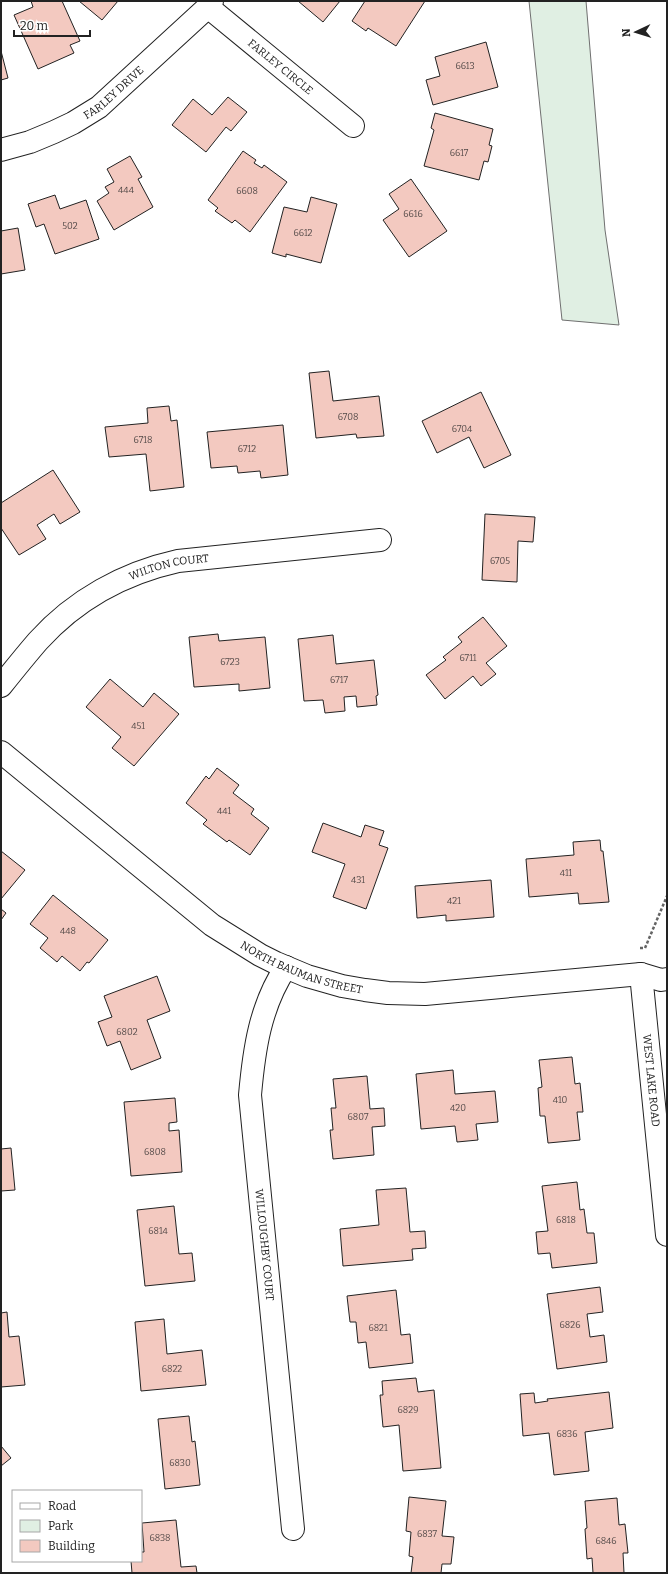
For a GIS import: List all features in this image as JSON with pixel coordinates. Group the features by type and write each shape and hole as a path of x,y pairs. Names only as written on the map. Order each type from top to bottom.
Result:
{"street":[{"name":"FARLEY CIRCLE","path":"210,4 353,126"},
{"name":"FARLEY DRIVE","path":"1,150 30,142 54,132 73,123 98,107 210,4"},
{"name":"WILTON COURT","path":"1,686 38,641 63,616 102,590 133,575 178,561 380,540"},
{"name":"NORTH BAUMAN STREET","path":"1,752 212,925 260,955 319,980 358,989 388,993 425,994 641,974 661,980 667,979"},
{"name":"WILLOUGHBY COURT","path":"286,967 268,1000 260,1023 253,1058 250,1095 294,1529"},
{"name":"WEST LAKE ROAD","path":"641,974 667,1235"}],"path":[{"path":"638,949 645,948 667,896"}],"green space":[{"path":"529,1 586,1 605,230 619,325 562,320"}],"building":[{"path":"31,1 62,1 80,41 70,45 74,53 38,69 14,15 33,7"},
{"path":"79,1 118,1 102,20"},
{"path":"298,1 340,1 323,22"},
{"path":"365,1 425,1 396,46 368,28 366,31 352,21"},
{"path":"486,42 498,87 433,105 426,80 440,76 435,57"},
{"path":"1,51 8,78 1,80"},
{"path":"228,97 247,112 231,131 226,127 206,152 172,125 193,99 212,115"},
{"path":"435,113 493,129 489,145 492,146 488,162 484,161 479,180 424,166 434,130 431,128"},
{"path":"243,151 256,160 254,163 262,168 264,165 287,182 250,232 235,220 232,223 215,211 218,208 208,200"},
{"path":"130,156 142,177 138,179 153,207 114,230 97,201 109,193 105,187 114,182 107,169"},
{"path":"411,179 447,231 409,257 383,220 399,209 389,194"},
{"path":"55,195 60,209 86,200 99,239 55,254 44,224 36,227 28,204"},
{"path":"311,197 337,204 321,263 286,254 286,257 272,253 284,207 307,212"},
{"path":"18,228 25,270 1,274 1,231"},
{"path":"329,371 333,401 379,396 384,436 357,438 356,434 316,438 309,373"},
{"path":"481,392 511,455 484,468 469,437 437,453 422,421"},
{"path":"169,406 171,421 177,420 184,487 150,491 146,454 109,457 105,427 148,423 147,408"},
{"path":"283,425 288,475 261,478 260,471 238,473 237,466 211,468 207,432"},
{"path":"53,470 80,512 60,524 54,514 37,525 46,539 19,555 1,528 1,503"},
{"path":"485,514 535,517 533,542 518,541 517,582 482,580"},
{"path":"483,617 507,646 486,663 496,674 481,686 473,676 445,699 426,675 446,660 443,657 462,642 458,637"},
{"path":"218,634 219,641 265,637 270,688 239,691 239,684 194,687 189,637"},
{"path":"333,635 336,664 374,660 378,695 376,696 377,705 357,707 356,696 344,697 345,711 325,713 323,700 304,701 298,639"},
{"path":"110,679 143,707 154,693 179,714 134,766 112,748 121,737 86,707"},
{"path":"217,768 239,785 233,793 254,809 251,814 269,828 250,855 229,840 227,842 203,824 207,820 186,803 206,776 209,779"},
{"path":"323,823 361,837 365,825 384,831 379,845 388,848 366,909 333,897 345,864 312,852"},
{"path":"600,840 601,851 603,851 609,902 579,904 578,893 529,897 526,859 574,855 573,842"},
{"path":"1,851 25,870 1,899"},
{"path":"491,880 494,917 446,921 446,915 417,918 415,886"},
{"path":"53,895 108,940 89,963 87,962 80,971 62,956 57,962 40,948 48,938 30,924"},
{"path":"1,909 6,913 1,920"},
{"path":"157,976 170,1011 147,1020 161,1058 131,1070 120,1041 107,1046 98,1022 112,1017 104,996"},
{"path":"572,1057 575,1084 580,1083 583,1112 577,1112 580,1140 548,1143 545,1116 540,1116 538,1088 542,1087 539,1060"},
{"path":"453,1070 455,1094 495,1091 498,1122 476,1124 478,1140 457,1142 455,1126 421,1129 416,1074"},
{"path":"367,1076 370,1109 384,1108 385,1126 372,1127 374,1155 333,1159 330,1130 333,1130 331,1108 336,1108 333,1079"},
{"path":"175,1098 177,1122 169,1123 169,1131 179,1130 182,1172 131,1176 124,1102"},
{"path":"11,1148 15,1190 1,1191 1,1149"},
{"path":"577,1182 580,1210 584,1209 587,1233 594,1233 597,1263 552,1268 550,1253 538,1254 536,1232 548,1231 542,1186"},
{"path":"406,1188 410,1232 425,1231 426,1248 412,1249 413,1260 343,1266 340,1229 379,1225 376,1190"},
{"path":"174,1206 179,1254 192,1253 195,1281 145,1286 137,1210"},
{"path":"600,1287 603,1312 587,1314 590,1337 604,1335 607,1362 557,1369 547,1294"},
{"path":"396,1290 401,1335 410,1334 413,1363 369,1368 366,1342 358,1343 356,1322 350,1322 347,1296"},
{"path":"7,1312 9,1337 19,1336 25,1385 1,1387 1,1313"},
{"path":"164,1319 167,1354 202,1350 206,1385 141,1391 135,1322"},
{"path":"416,1378 418,1392 434,1390 441,1468 403,1471 399,1425 383,1427 380,1395 383,1395 382,1381"},
{"path":"609,1392 613,1428 585,1432 589,1471 554,1475 549,1433 523,1436 520,1394 534,1393 535,1403 548,1401 547,1399"},
{"path":"189,1416 192,1442 195,1441 200,1485 165,1489 158,1419"},
{"path":"1,1446 11,1458 1,1466"},
{"path":"409,1497 446,1501 442,1536 454,1537 451,1564 442,1564 441,1573 411,1573 413,1557 409,1556 411,1532 406,1531"},
{"path":"617,1498 619,1525 625,1524 628,1553 623,1553 624,1573 593,1573 592,1558 587,1559 585,1501"},
{"path":"176,1520 181,1567 196,1566 197,1573 132,1573 131,1562 142,1562 142,1552 144,1552 142,1523"}]}
